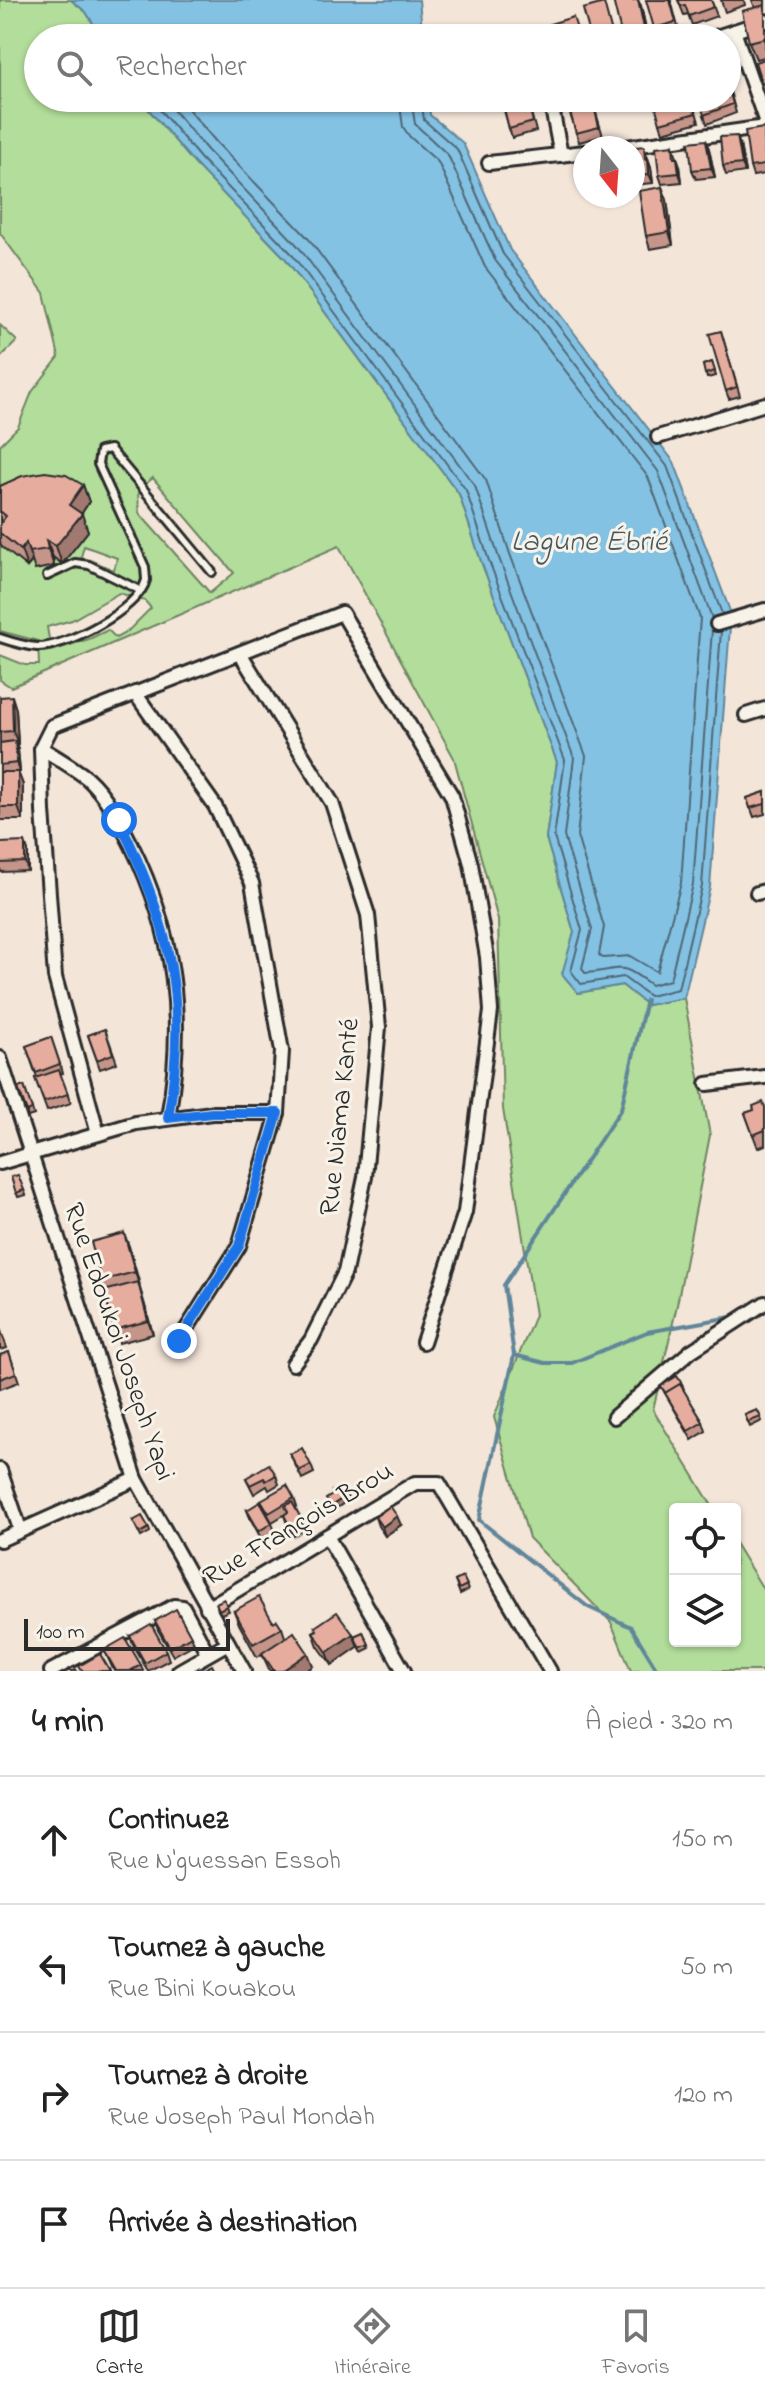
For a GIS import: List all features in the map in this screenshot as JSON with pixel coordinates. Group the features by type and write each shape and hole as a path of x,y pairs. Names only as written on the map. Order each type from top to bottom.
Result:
{"street":[{"path":"741,29 765,21"},
{"path":"741,51 765,120"},
{"path":"553,112 561,155"},
{"path":"645,144 765,127"},
{"path":"489,163 573,154"},
{"path":"658,437 765,404"},
{"path":"717,624 765,610"},
{"path":"98,1134 55,977 41,748 52,726 342,613 452,796 471,864 487,957 491,1011 465,1212 423,1342"},
{"name":"Rue Niama Kanté","path":"240,653 332,803 368,915 379,1027 365,1177 345,1272 311,1340 293,1364"},
{"path":"135,693 215,806 252,883 282,1051 278,1113 239,1246 179,1341"},
{"path":"746,715 765,709"},
{"path":"41,748 88,779 119,820 142,867 160,918 172,959 176,992 175,1077 168,1118"},
{"name":"Rue Edoukoi Joseph Yapi","path":"0,1058 136,1479 244,1671"},
{"path":"707,1084 765,1077"},
{"path":"0,1163 98,1134 168,1118 212,1113 278,1113"},
{"path":"614,1417 691,1351 765,1303"},
{"path":"0,1470 20,1529"},
{"path":"0,1540 136,1479"},
{"name":"Rue François Brou","path":"207,1608 415,1483 439,1483 550,1671"},
{"path":"327,1536 404,1671"},
{"path":"51,1671 174,1606 183,1607 208,1654"},
{"path":"179,1671 228,1643"}],"lane":[{"path":"0,638 38,647 76,637 118,612 146,579 145,567 98,464 100,451 110,449 212,572"},
{"path":"47,576 75,563 89,565 139,590"}],"green space":[{"path":"0,0 71,0 86,12 93,24 24,24 24,112 151,112 194,163 285,258 459,494 482,564 557,762 546,838 574,932 578,993 622,985 647,1005 684,998 710,1135 653,1410 710,1503 669,1503 669,1647 741,1647 741,1553 765,1592 765,1671 631,1671 611,1622 529,1538 494,1417 535,1315 503,1109 498,920 454,758 339,546 11,687 0,680 0,655 25,665 39,665 38,641 0,631 0,522 12,533 28,566 33,560 54,566 0,509 0,445 18,427 32,392 59,357 44,293 0,233","holes":["153,478 234,573 210,593 139,513 138,490","84,546 117,558 114,570 81,557","119,593 145,601 151,608 127,632 116,638 108,630 51,651 47,627 72,620"]},
{"path":"0,325 17,341 0,358"}],"water":[{"path":"71,0 419,0 422,24 93,24 86,12"},
{"name":"Lagune Ébrié","path":"151,112 430,112 463,143 510,250 674,462 731,614 710,887 684,998 647,1005 622,985 578,993 562,974 574,932 546,838 557,762 482,564 459,494 285,258 194,163"}],"building":[{"path":"613,0 638,0 643,24 619,24"},
{"path":"646,0 670,0 676,22 653,24"},
{"path":"678,0 711,0 714,7 689,16 685,5 681,6"},
{"path":"604,3 610,24 587,24 583,9"},
{"path":"765,5 765,38 749,42 742,11"},
{"path":"573,17 575,24 550,24"},
{"path":"765,59 765,83 762,84 755,62"},
{"path":"505,112 530,112 533,122 509,129"},
{"path":"570,112 595,112 599,127 576,133"},
{"path":"657,112 696,113 660,123"},
{"path":"764,128 765,165 750,167 745,131"},
{"path":"737,136 742,164 723,166 720,137"},
{"path":"706,140 711,168 692,170 689,142"},
{"path":"673,145 679,173 659,175 656,147"},
{"path":"645,159 648,159 649,174 645,174"},
{"path":"662,187 669,232 646,236 642,208 645,208 645,190"},
{"path":"721,331 737,387 726,391 709,334"},
{"path":"712,362 715,371 705,374 703,365"},
{"path":"45,472 66,475 83,485 69,505 82,514 56,546 46,540 48,549 29,552 26,543 21,550 0,533 0,524 6,516 0,511 0,486 22,476"},
{"path":"12,696 13,731 0,732 0,697"},
{"path":"15,741 17,763 0,765 0,743"},
{"path":"0,772 18,772 18,807 0,807"},
{"path":"765,792 765,804 750,808 747,798"},
{"path":"25,842 25,862 0,863 0,843"},
{"path":"105,1029 113,1054 97,1060 88,1035"},
{"path":"51,1037 60,1064 36,1073 26,1046"},
{"path":"59,1070 68,1094 44,1102 35,1078"},
{"path":"24,1086 32,1110 27,1112 18,1088"},
{"path":"763,1102 765,1130 753,1135 745,1113"},
{"path":"18,1175 24,1190 16,1193 11,1177"},
{"path":"124,1233 135,1272 101,1281 91,1242"},
{"path":"138,1282 148,1321 114,1330 104,1291"},
{"path":"9,1352 16,1373 0,1379 0,1355"},
{"path":"677,1376 682,1384 665,1393 661,1386"},
{"path":"680,1384 703,1422 688,1431 665,1393"},
{"path":"757,1410 761,1417 748,1422 745,1415"},
{"path":"302,1448 311,1465 299,1471 290,1454"},
{"path":"269,1464 276,1475 250,1485 246,1478"},
{"path":"287,1485 294,1498 269,1513 261,1500"},
{"path":"342,1486 347,1495 331,1506 326,1499 334,1494 332,1491"},
{"path":"260,1502 272,1523 259,1531 247,1510"},
{"path":"292,1502 302,1520 290,1527 284,1515 288,1512 285,1506"},
{"path":"390,1506 397,1516 382,1527 375,1517"},
{"path":"142,1516 149,1528 140,1533 133,1521"},
{"path":"463,1577 467,1585 459,1589 455,1581"},
{"path":"259,1597 273,1622 277,1620 282,1628 253,1644 234,1611"},
{"path":"224,1599 227,1606 219,1610 216,1603"},
{"path":"176,1609 191,1636 170,1648 155,1621"},
{"path":"337,1612 353,1634 327,1652 313,1632 317,1630 315,1627"},
{"path":"151,1624 166,1651 145,1663 130,1636"},
{"path":"294,1632 308,1653 282,1671 274,1671 262,1653"},
{"path":"363,1632 369,1644 360,1648 354,1636"},
{"path":"125,1638 141,1665 130,1671 116,1671 104,1650"},
{"path":"100,1654 110,1671 82,1671 79,1666"},
{"path":"212,1665 215,1671 201,1671"}],"waterway":[{"path":"646,1000 621,1109 504,1285 514,1355 479,1520 588,1607 631,1627 658,1671"},
{"path":"514,1355 545,1363 572,1363 647,1332 731,1317 765,1297"}],"route":[{"path":"119,820 142,867 172,959 177,1035 175,1077 168,1118 212,1113 278,1113 239,1246 179,1341"}]}
